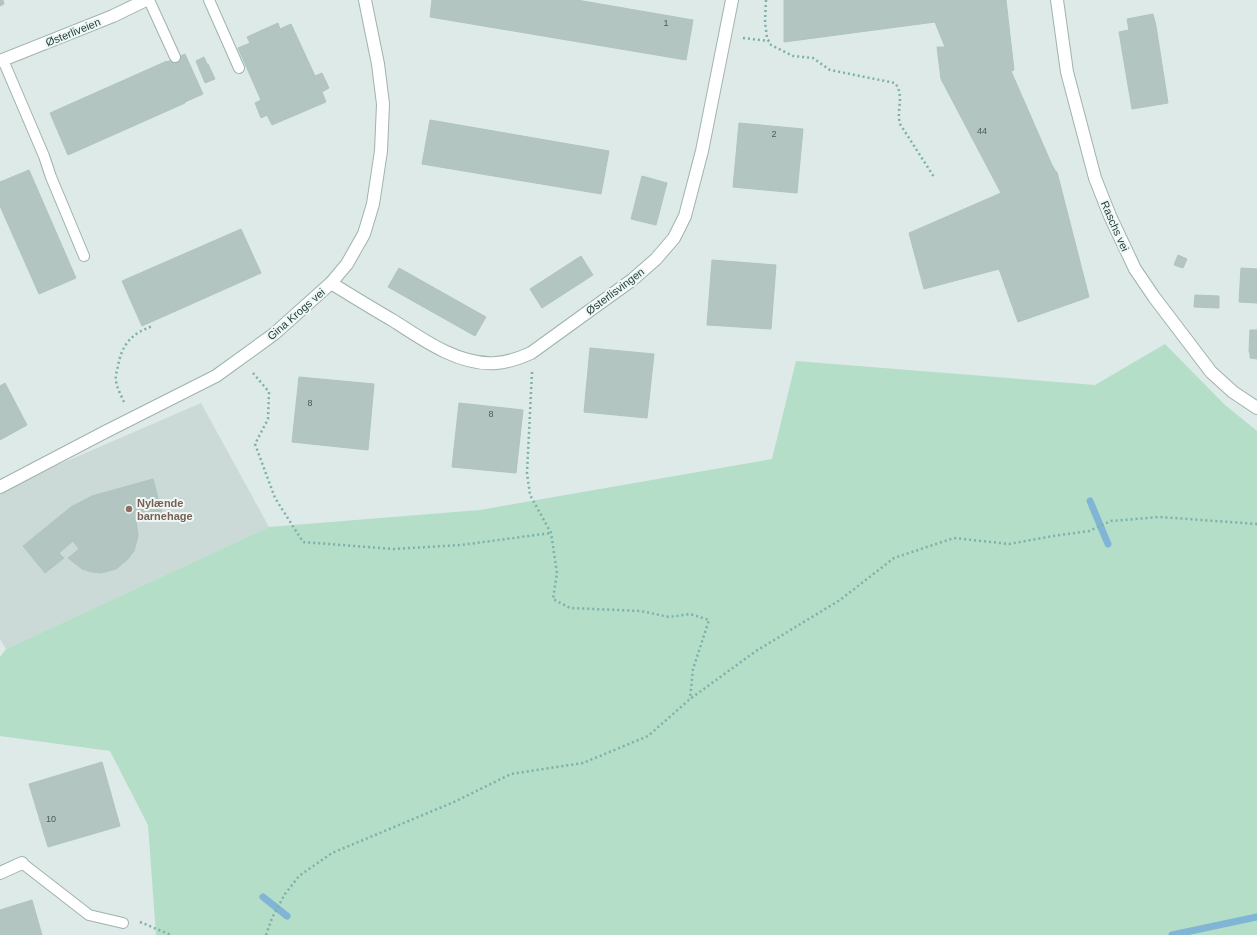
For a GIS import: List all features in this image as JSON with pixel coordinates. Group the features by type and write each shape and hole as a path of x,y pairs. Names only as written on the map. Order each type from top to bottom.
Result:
{"street":[{"name":"Østerliveien","path":"1,60 113,16 147,0"},
{"name":"Gina Krogs vei","path":"0,487 216,376 274,334 331,283 347,264 364,234 373,204 381,151 384,104 378,64 365,0"},
{"name":"Østerlisvingen","path":"331,283 432,345 454,355 475,362 495,363 512,361 531,353 632,280 656,260 674,238 686,216 702,151 732,0"},
{"name":"Raschs vei","path":"1057,0 1067,72 1095,178 1110,216 1135,268 1154,297 1211,372 1233,392 1257,408"},
{"path":"0,873 22,863"}],"lane":[{"path":"147,0 175,57"},
{"path":"209,0 239,68"},
{"path":"1,60 44,156 51,177 84,256"},
{"path":"22,863 89,915 123,923"}],"path":[{"path":"766,0 765,22 767,38 771,45 793,56 813,58 830,70 895,83 900,94 898,118 900,124 934,177"},
{"path":"739,38 769,41"},
{"path":"131,419 116,382 116,373 122,350 128,342 134,335 153,326"},
{"path":"533,368 527,473 530,495 551,533 557,573 553,599 570,608 641,611 669,617 690,614 709,620 693,669 690,700"},
{"path":"251,371 269,392 268,419 256,444 275,498 303,542 393,549 461,545 551,533"},
{"path":"266,935 272,918 285,894 299,876 332,853 454,802 511,774 583,764 648,736 690,700 756,651 840,600 894,558 954,538 1010,544 1089,531 1111,521 1160,517 1257,524"},
{"path":"123,923 138,921 171,935"}],"shaded area":[{"name":"Nylænde barnehage","path":"201,403 269,527 6,649 0,639 0,490"}],"green space":[{"path":"1165,344 1225,405 1257,431 1257,935 156,935 148,825 110,751 0,736 0,657 6,649 269,527 480,510 772,459 796,361 1095,385"}],"building":[{"path":"0,0 3,0 4,4 0,6"},
{"path":"432,0 577,0 693,20 686,60 430,17"},
{"path":"784,0 1006,0 1014,70 1011,71 1052,165 1057,172 1089,297 1018,322 999,269 924,289 909,233 1001,193 941,79 937,47 945,47 935,22 784,42"},
{"path":"1153,14 1168,103 1132,109 1119,32 1129,30 1127,19"},
{"path":"278,23 280,29 291,24 315,76 322,73 329,88 322,92 326,102 272,125 267,115 261,118 255,103 261,100 238,48 250,43 247,37"},
{"path":"185,54 203,94 185,102 167,62"},
{"path":"204,57 215,79 205,83 196,61"},
{"path":"167,61 185,103 68,155 50,113"},
{"path":"430,120 609,151 601,194 422,164"},
{"path":"739,123 803,129 797,193 733,187"},
{"path":"29,170 76,278 39,294 0,206 0,182"},
{"path":"642,176 667,183 656,225 631,219"},
{"path":"241,229 261,273 142,326 122,281"},
{"path":"1178,255 1187,259 1183,268 1174,265"},
{"path":"581,256 593,275 542,308 530,289"},
{"path":"712,260 776,265 771,329 707,325"},
{"path":"399,268 486,317 475,336 388,287"},
{"path":"1241,268 1257,269 1257,303 1239,302"},
{"path":"1195,295 1219,296 1219,308 1194,307"},
{"path":"1250,330 1257,330 1257,359 1250,358"},
{"path":"590,348 654,354 647,418 584,412"},
{"path":"299,377 374,384 368,450 292,442"},
{"path":"5,383 27,425 0,440 0,386"},
{"path":"459,403 523,410 516,473 452,467"},
{"path":"153,479 162,513 136,520 138,536 134,551 128,559 116,569 101,573 82,569 68,558 79,549 73,541 59,553 64,558 45,573 23,546 71,507 92,496"},
{"path":"102,762 120,826 48,847 29,784"},
{"path":"32,900 42,935 0,935 0,910"}],"waterway":[{"path":"1090,501 1108,544"},
{"path":"263,897 287,916"},
{"path":"1172,935 1257,917"}],"place":[{"name":"Nylænde barnehage","path":"129,509"}]}
